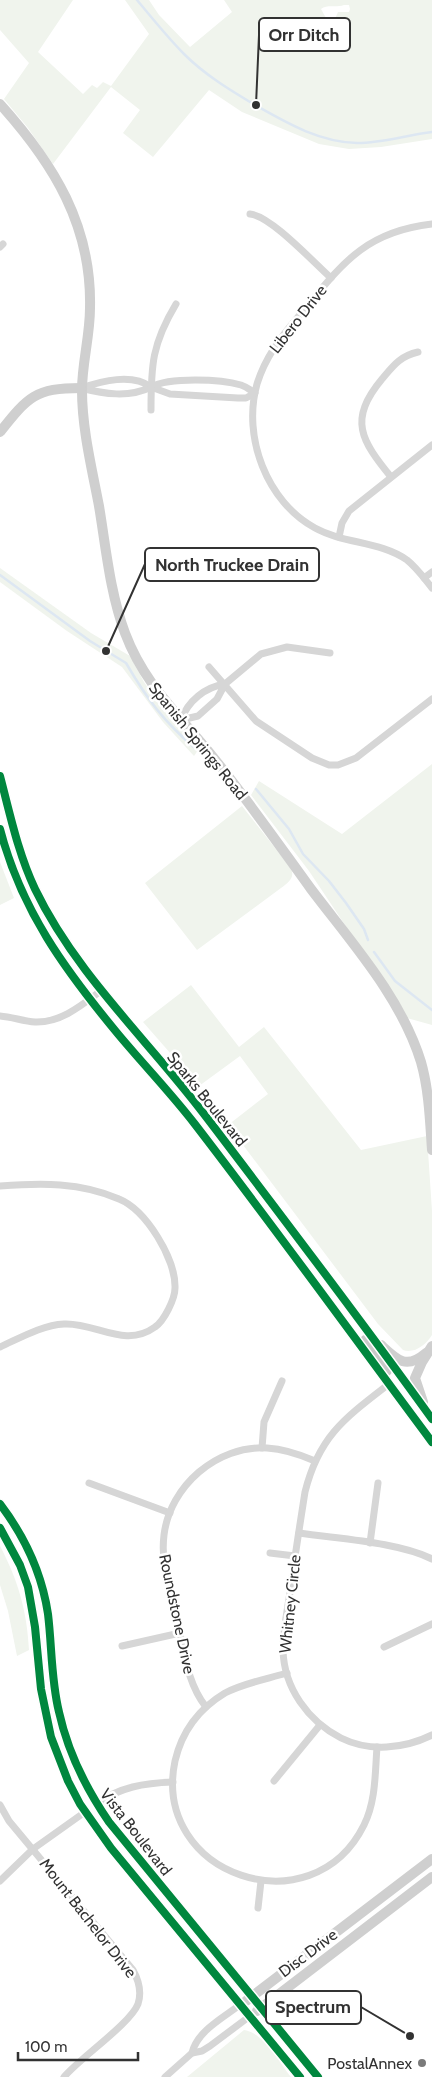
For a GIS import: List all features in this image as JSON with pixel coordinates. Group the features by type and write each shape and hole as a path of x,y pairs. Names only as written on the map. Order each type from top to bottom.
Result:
{"main road":[{"name":"Spanish Springs Road","path":"0,104 24,132 58,183 72,208 81,233 88,267 90,308 82,406 118,611 125,634 145,675 168,706 231,780 365,961 401,1017 421,1062 425,1081 432,1150"},
{"path":"0,432 25,402 39,393 54,389 82,388"},
{"name":"Sparks Boulevard","path":"0,776 21,855 34,887 59,932 129,1026 195,1102 432,1419"},
{"name":"Sparks Boulevard","path":"0,829 12,870 25,901 53,948 117,1034 194,1122 432,1442"},
{"path":"320,1268 342,1305 388,1372 389,1384 399,1387 432,1429"},
{"path":"371,1336 397,1360 404,1362 416,1360 431,1348"},
{"path":"431,1348 415,1378 418,1392 432,1419"},
{"name":"Vista Boulevard","path":"0,1504 27,1546 36,1568 48,1614 54,1685 61,1720 75,1764 96,1804 318,2077"},
{"name":"Vista Boulevard","path":"0,1528 20,1566 28,1588 34,1619 41,1688 51,1737 68,1782 85,1812 111,1848 300,2077"},
{"path":"51,1737 90,1806 96,1804"},
{"name":"Disc Drive","path":"241,2004 432,1858"},
{"name":"Disc Drive","path":"250,2016 432,1876"}],"street":[{"path":"250,214 258,215 269,222 331,278"},
{"name":"Libero Drive","path":"432,224 405,228 380,237 358,250 331,278 272,350 261,372 255,394 254,423 258,454 266,477 273,490 289,509 305,523 316,529 388,550 407,561 432,588"},
{"path":"151,410 152,362 157,342 176,304"},
{"path":"391,477 367,445 362,427 363,410 370,393 396,362 408,354 418,352"},
{"path":"82,388 106,394 135,393 159,382 169,380 239,384 255,394"},
{"path":"82,388 108,381 144,382 151,387 170,394 238,398 246,398 255,394"},
{"path":"339,537 342,523 349,510 432,445"},
{"path":"424,578 432,572"},
{"path":"181,720 198,716 217,699 225,684 254,658 277,648 296,647 330,653"},
{"path":"209,667 262,726 312,758 329,765 338,765 356,758 432,700"},
{"path":"181,720 188,706 208,689 225,684"},
{"path":"0,1016 33,1022 45,1022 66,1015 102,990"},
{"path":"0,1186 37,1183 85,1187 122,1200 135,1209 150,1226 170,1262 175,1289 166,1314 155,1327 139,1335 125,1337 80,1324 62,1324 43,1328 0,1347"},
{"path":"262,1448 264,1422 282,1381"},
{"name":"Whitney Circle","path":"389,1384 339,1424 329,1436 314,1461 305,1492 283,1639 286,1673 298,1700 320,1725 344,1740 377,1747 403,1746 432,1736"},
{"name":"Roundstone Drive","path":"206,1707 193,1686 164,1564 164,1534 170,1513 181,1492 189,1482 205,1468 234,1452 262,1448 283,1450 314,1461"},
{"path":"89,1483 170,1513"},
{"path":"370,1543 378,1483"},
{"name":"Whitney Circle","path":"299,1533 410,1550 432,1559"},
{"path":"270,1553 295,1556"},
{"path":"384,1647 432,1624"},
{"path":"122,1646 180,1633"},
{"path":"286,1673 240,1686 228,1692 206,1707 196,1717 182,1739 174,1767 173,1782 178,1812 187,1832 200,1850 224,1868 236,1874 261,1881 290,1880 310,1875 328,1866 349,1848 361,1830 370,1810 374,1788 377,1747"},
{"path":"274,1781 320,1725"},
{"path":"96,1804 115,1792 135,1785 173,1782"},
{"name":"Mount Bachelor Drive","path":"0,1805 9,1820 133,1970 139,1985 138,2002 130,2016 78,2062 64,2077"},
{"path":"0,1881 33,1849 85,1812"},
{"path":"258,1908 261,1881"},
{"name":"Disc Drive","path":"165,2077 192,2053 196,2041 203,2033 241,2004"},
{"name":"Disc Drive","path":"192,2053 202,2051 210,2046 250,2016"}],"shaded area":[{"path":"0,0 73,0 38,52 83,94 92,85 97,88 103,82 111,86 149,34 125,0 149,0 159,15 190,47 232,12 224,0 432,0 432,139 381,147 349,149 319,144 242,112 209,90 153,157 123,133 140,110 111,87 53,164 28,128 4,99 29,63 0,30","holes":["349,5 349,12 338,12 321,46 315,49 311,48 314,36 326,18 321,9"]},
{"path":"0,568 91,633 130,656 156,700 200,747 194,756 163,722 122,667 67,631 0,582"},
{"path":"432,764 432,1025 407,1018 309,871 251,795 259,781 342,834"},
{"path":"242,806 290,867 292,876 284,886 197,950 145,883"},
{"path":"0,862 14,898 0,905"},
{"path":"191,985 239,1047 264,1027 361,1150 427,1136 432,1211 432,1335 419,1348 411,1351 403,1350 378,1324 228,1125 268,1094 240,1056 199,1086 143,1022"},
{"path":"0,1546 17,1584 24,1609 29,1650 17,1656 8,1611 0,1585"},
{"path":"244,2030 258,2036 264,2042 291,2077 187,2077"}],"waterway":[{"path":"137,0 172,41 200,69 255,105 304,130 330,139 357,143 376,142 432,132"},
{"path":"0,575 90,641 126,663 141,688 157,709 196,749"},
{"path":"256,789 289,829 303,854 329,881 346,903 364,929 368,940"},
{"path":"374,952 395,981 432,1010"}],"cycle path":[{"path":"0,776 15,833 29,875 52,920 71,949 91,978 204,1114 348,1304 432,1419"},
{"path":"0,829 20,886 47,938 63,962 118,1034 194,1123 432,1442"},
{"path":"0,1504 25,1543 37,1570 48,1614 56,1700 72,1756 92,1796 109,1822 318,2077"},
{"path":"0,1528 20,1565 28,1587 35,1627 41,1689 51,1737 68,1781 80,1804 111,1848 300,2077"}],"place":[{"name":"Orr Ditch","path":"256,105"},
{"name":"North Truckee Drain","path":"106,651"},
{"name":"Spectrum","path":"410,2036"},
{"name":"PostalAnnex","path":"422,2063"}]}
